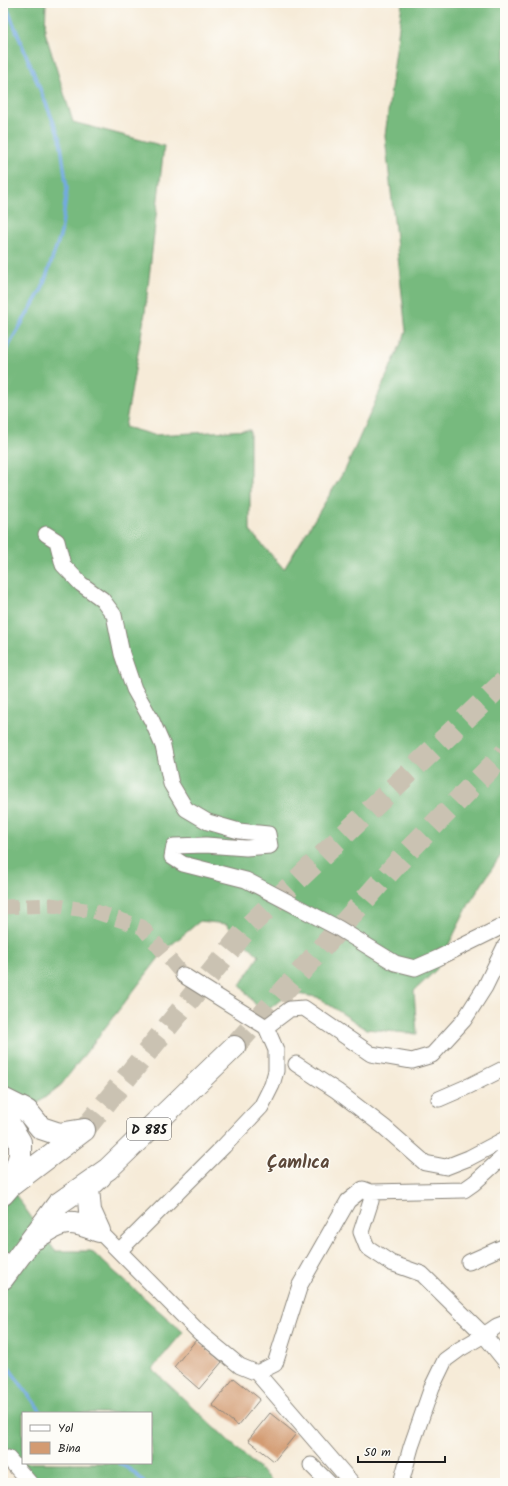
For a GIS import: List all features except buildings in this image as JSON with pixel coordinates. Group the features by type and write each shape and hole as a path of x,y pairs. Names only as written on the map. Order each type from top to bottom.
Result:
{"highway":[{"name":"D 885","path":"3,1278 58,1204 108,1169 234,1047"},
{"path":"3,1099 27,1112 41,1128 59,1134 84,1130 6,1190"},
{"path":"3,1114 20,1142 20,1156 6,1190"},
{"path":"99,1231 90,1211 88,1188 108,1169"},
{"path":"30,1241 62,1224 70,1223 82,1225 99,1231"}],"street":[{"path":"46,534 57,541 63,565 81,584 102,599 114,615 122,654 134,689 152,721 163,746 172,784 186,809 208,822 239,831 268,834 270,846 246,848 206,845 174,846 172,857 183,864 246,880 338,928 395,963 415,968 505,925"},
{"path":"266,1027 290,1009 304,1008 371,1054 412,1061 432,1055 464,1020 485,987 505,946"},
{"path":"119,1251 261,1107 272,1085 276,1071 276,1050 266,1027 183,976"},
{"path":"296,1064 338,1091 384,1127 425,1163 446,1168 469,1158 505,1138"},
{"path":"439,1099 505,1068"},
{"path":"257,1373 275,1364 300,1285 348,1201 364,1189 371,1192 464,1190 505,1155"},
{"path":"371,1192 371,1201 361,1232 367,1247 391,1263 422,1274 484,1335 505,1361"},
{"path":"99,1231 200,1333 240,1366 257,1373 352,1483"},
{"path":"469,1262 505,1246"},
{"path":"402,1483 411,1447 430,1395 445,1360 496,1326 505,1323"},
{"path":"8,1458 30,1483"},
{"path":"311,1465 329,1483"}],"green space":[{"path":"3,3 46,3 45,32 73,122 164,146 145,313 125,427 154,435 250,430 250,531 284,569 346,468 406,332 385,136 402,3 505,3 505,849 469,904 436,970 414,991 417,1034 366,1029 317,997 289,993 263,1014 240,985 259,956 226,924 200,921 165,950 61,1085 34,1106 3,1115"},
{"path":"3,1177 55,1251 91,1251 183,1332 152,1369 274,1483 41,1483 3,1446"}],"waterway":[{"path":"3,355 42,289 61,233 67,189 60,138 5,3"},
{"path":"3,1360 41,1412"},
{"path":"121,1464 132,1471 145,1483"}],"tunnel":[{"path":"84,1130 250,925 505,681"},
{"path":"234,1047 409,850 505,753"},
{"path":"3,907 51,905 93,911 142,927 183,975"}],"district":[{"name":"Çamlıca","path":"298,1162"}]}
